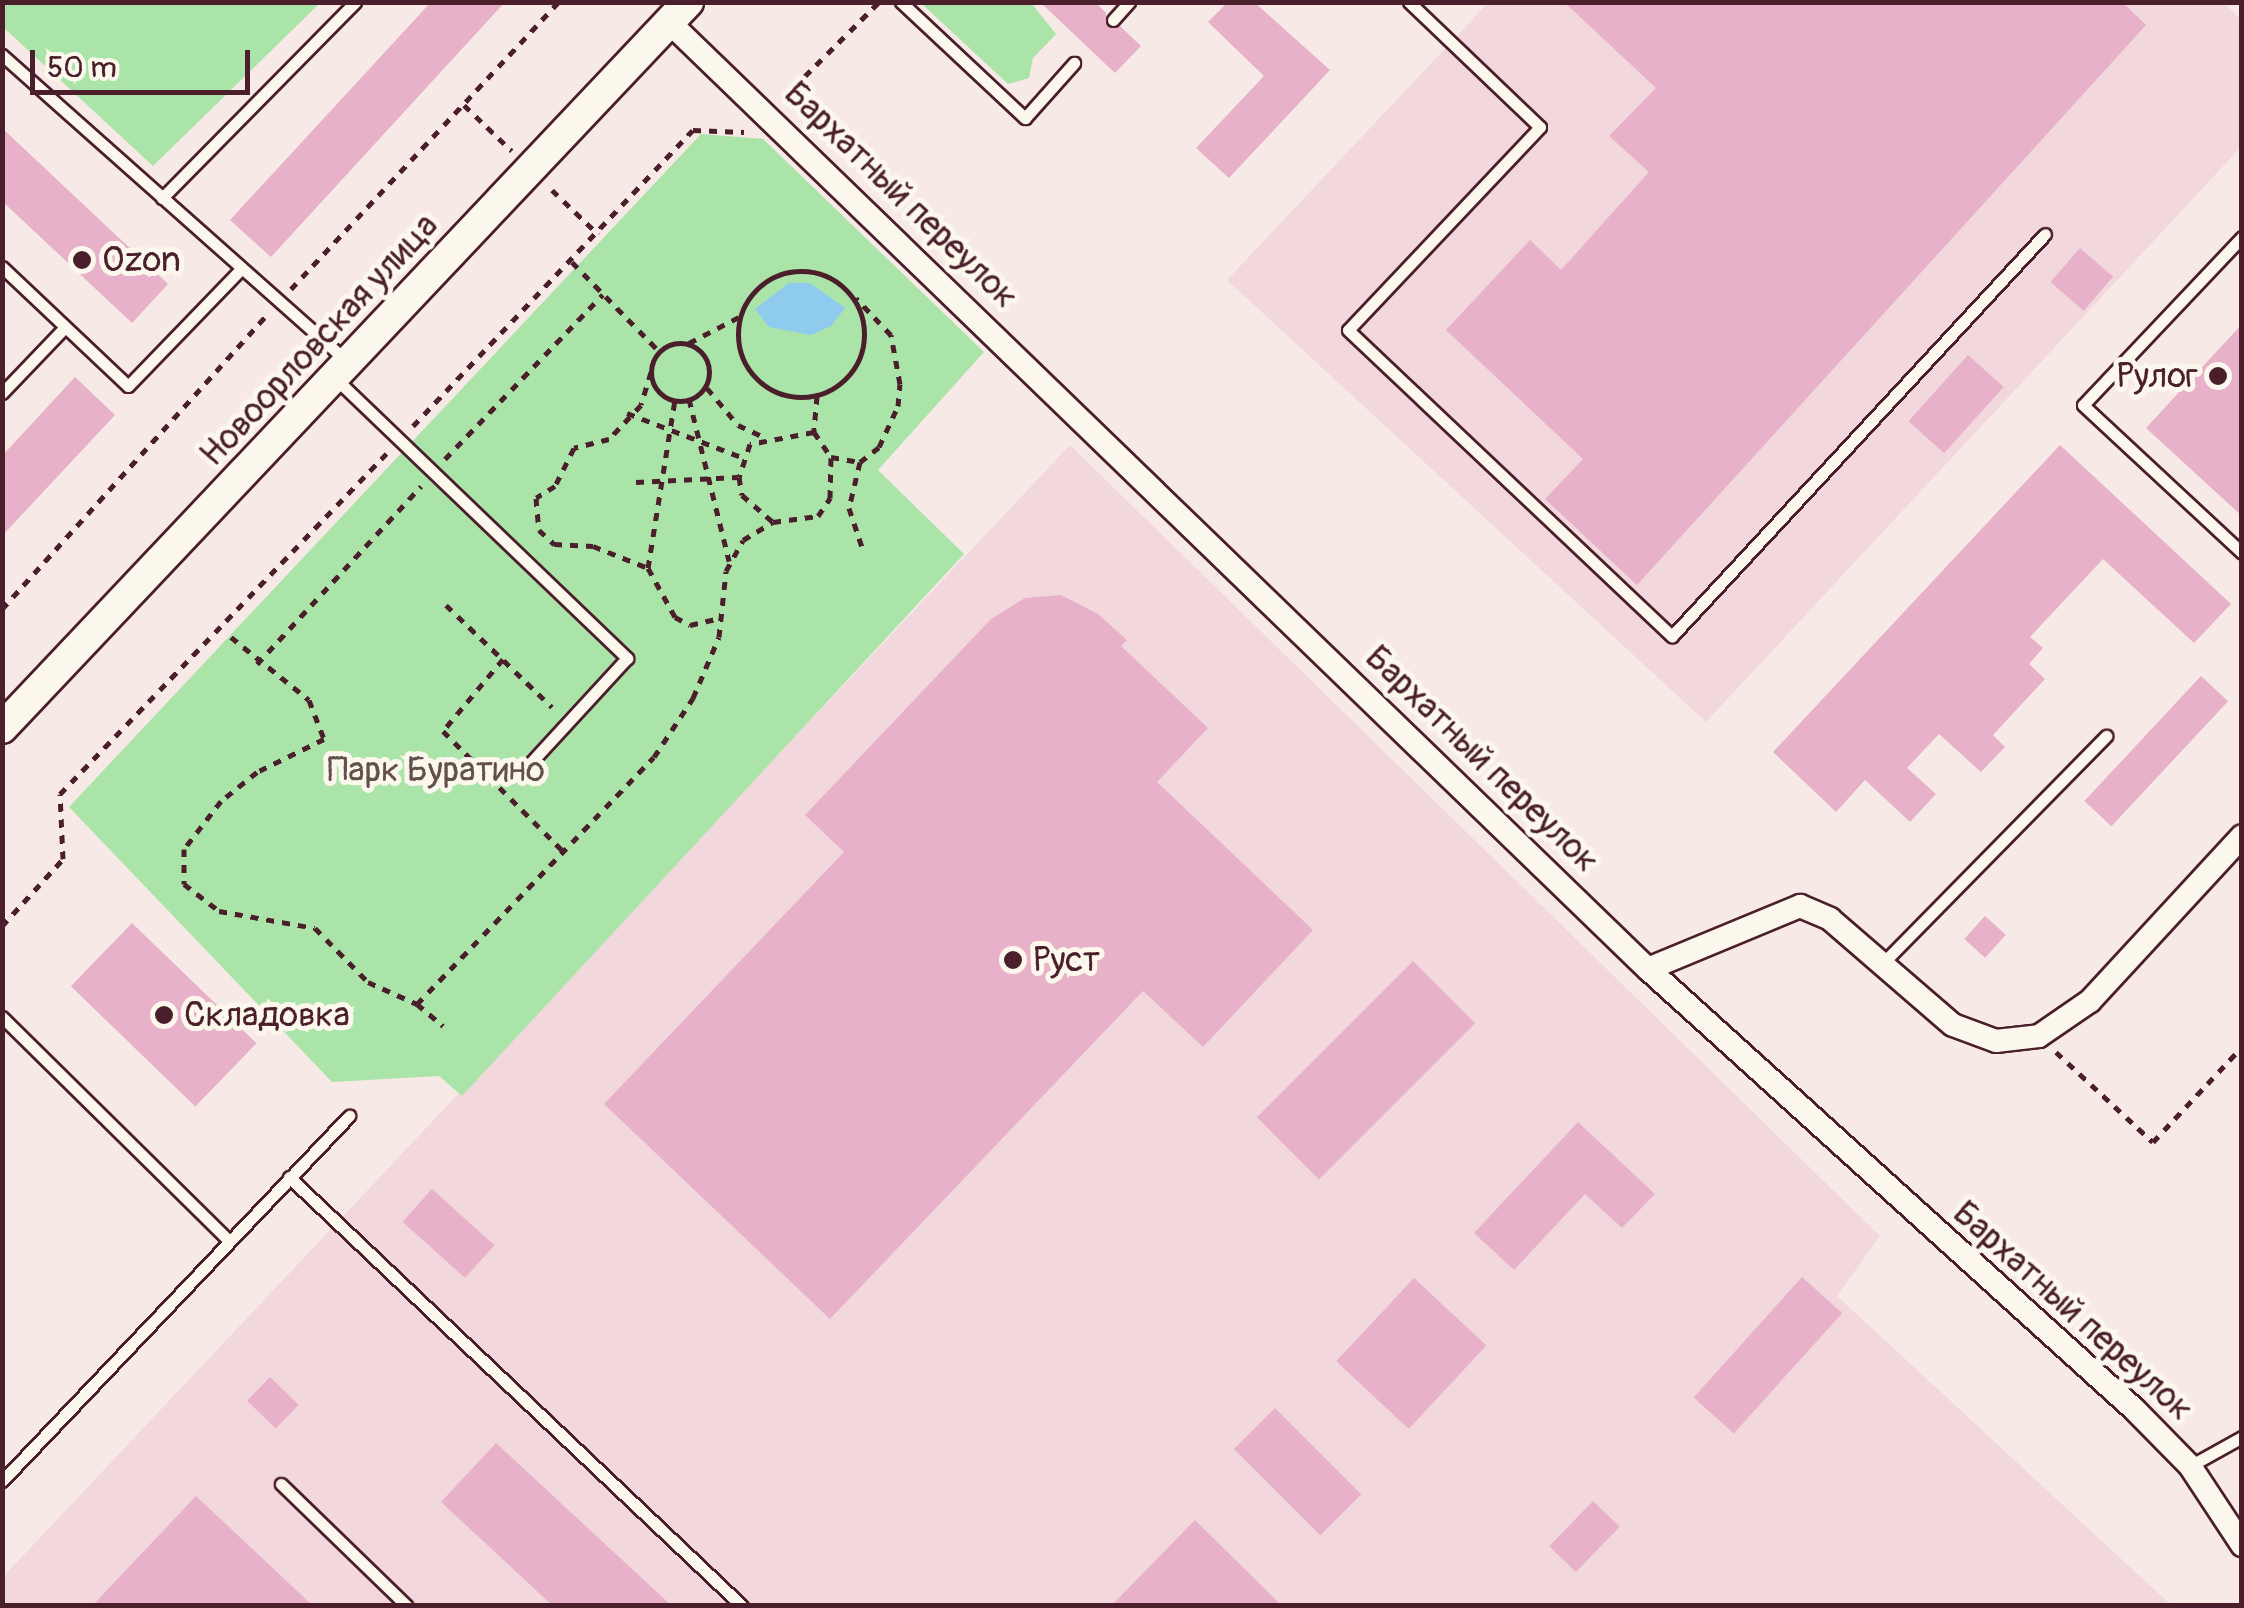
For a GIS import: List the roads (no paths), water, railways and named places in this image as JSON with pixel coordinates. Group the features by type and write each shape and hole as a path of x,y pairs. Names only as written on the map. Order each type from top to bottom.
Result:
{"street":[{"name":"Новоорловская улица","path":"2,728 679,13"},
{"name":"Бархатный переулок","path":"679,13 1648,968 2190,1466 2242,1545"},
{"path":"1648,968 1800,906 1830,919 1953,1025 1996,1042 2039,1036 2090,1001 2242,836"}],"lane":[{"path":"162,198 355,2"},
{"path":"900,2 1025,118 1074,64"},
{"path":"1113,20 1129,2"},
{"path":"1409,2 1540,126 1348,330 1672,636 2045,234"},
{"path":"2,55 241,269 627,658 523,772"},
{"path":"2242,236 2083,405 2242,553"},
{"path":"2,268 128,386 241,269"},
{"path":"2,394 65,326"},
{"path":"1882,964 2106,736"},
{"path":"2,1017 228,1240"},
{"path":"2,1482 349,1116"},
{"path":"289,1177 742,1606"},
{"path":"2190,1466 2242,1438"},
{"path":"281,1484 406,1606"}],"water":[{"path":"789,283 810,283 845,308 831,326 811,335 769,327 755,309"}],"place":[{"name":"Ozon","path":"82,260"},
{"name":"Рулог","path":"2218,376"},
{"name":"Руст","path":"1013,960"},
{"name":"Складовка","path":"164,1015"}],"park label":[{"name":"Парк Буратино","path":"436,770"}]}
